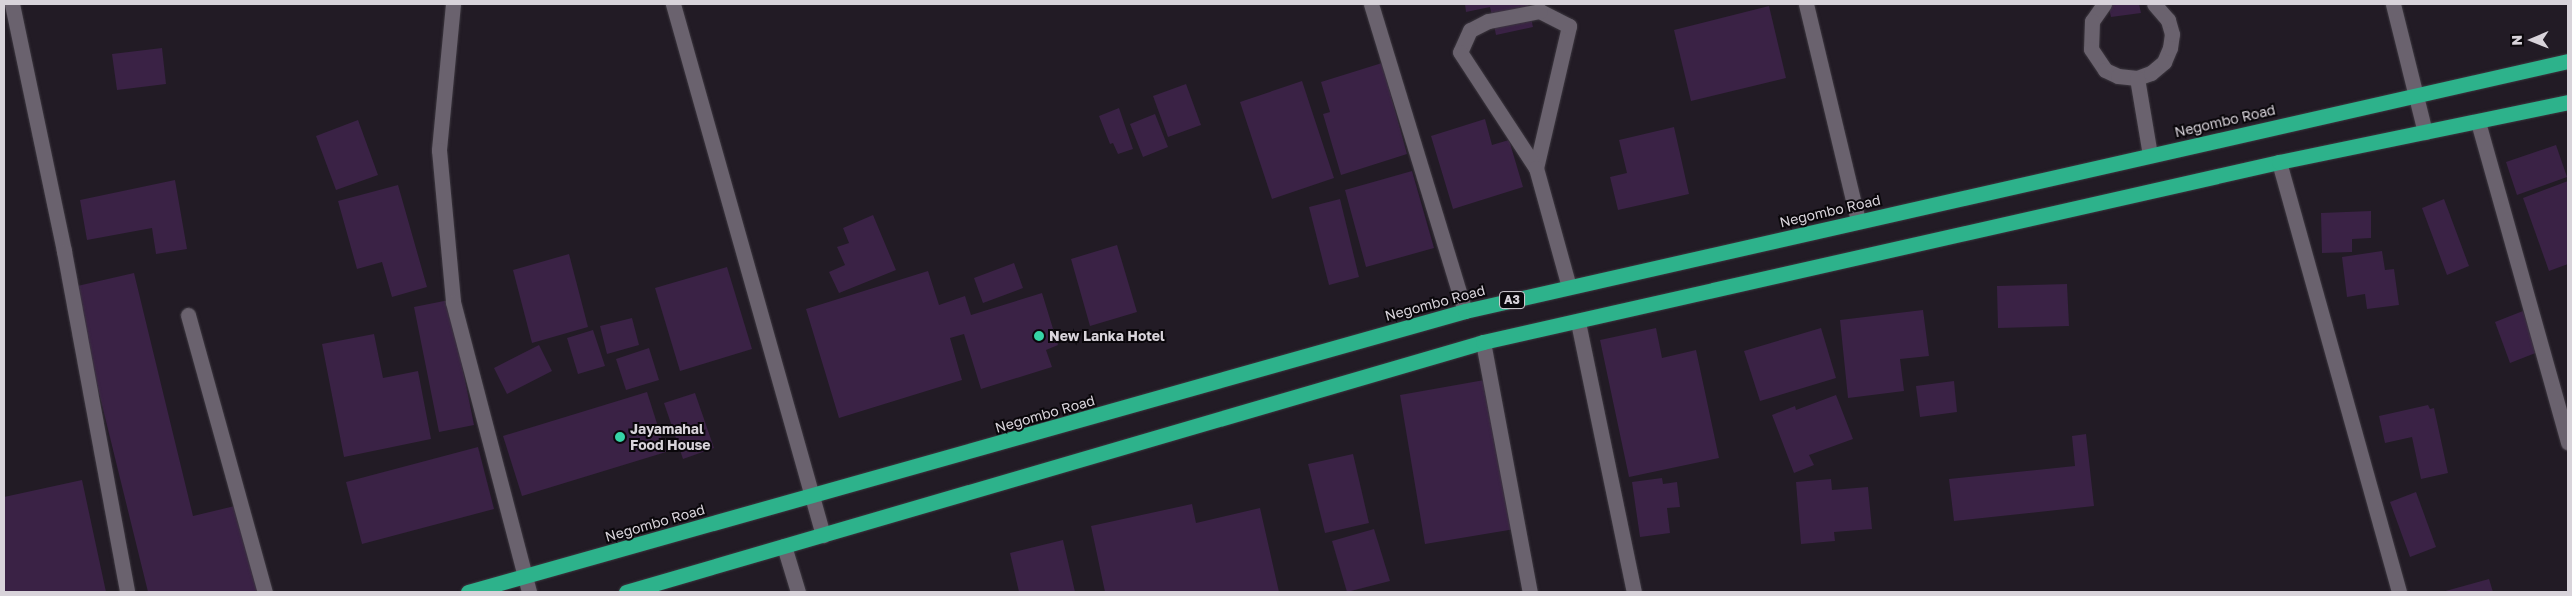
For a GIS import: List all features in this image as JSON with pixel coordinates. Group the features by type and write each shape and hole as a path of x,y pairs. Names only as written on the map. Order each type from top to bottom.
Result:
{"highway":[{"name":"Negombo Road","path":"468,592 1466,311 2568,61"},
{"path":"626,592 1483,342 2279,162 2568,102"}],"street":[{"path":"12,4 64,251 127,592"},
{"path":"453,4 439,150 453,302 529,592"},
{"path":"673,4 814,496 823,534"},
{"path":"1370,4 1466,311"},
{"path":"1806,4 1858,221"},
{"path":"2104,4 2092,21 2091,49 2106,70 2118,76 2137,78 2151,73 2164,62 2170,48 2172,34 2168,20 2154,4"},
{"path":"2394,4 2418,94 2425,132"},
{"path":"1536,168 1569,26 1540,11 1488,20 1470,30 1460,52 1536,168 1569,287"},
{"path":"2137,78 2150,155"},
{"path":"2478,122 2568,443"},
{"path":"2279,162 2399,592"},
{"path":"188,315 265,592"},
{"path":"1578,322 1634,592"},
{"path":"1483,342 1530,592"},
{"path":"784,546 798,592"}],"building":[{"path":"1465,4 1528,4 1533,27 1496,35 1490,7 1466,12"},
{"path":"2108,4 2139,4 2141,13 2111,17"},
{"path":"1769,6 1786,78 1691,101 1674,30"},
{"path":"162,48 166,84 117,90 112,54"},
{"path":"1382,63 1407,154 1341,175 1323,114 1330,112 1321,82"},
{"path":"1302,81 1334,178 1272,199 1240,102"},
{"path":"1186,84 1201,125 1168,137 1153,96"},
{"path":"1119,108 1133,149 1118,154 1113,143 1110,144 1099,116"},
{"path":"1155,114 1168,147 1143,157 1130,124"},
{"path":"1485,119 1492,145 1509,140 1523,187 1453,209 1431,136"},
{"path":"358,120 378,175 336,190 316,136"},
{"path":"1674,127 1689,194 1618,210 1610,177 1627,173 1619,140"},
{"path":"2556,145 2567,177 2517,195 2506,162"},
{"path":"1412,171 1434,248 1366,267 1345,190"},
{"path":"175,180 187,249 156,254 152,228 87,240 80,200"},
{"path":"2568,181 2568,264 2549,271 2523,198"},
{"path":"398,185 427,287 392,297 382,262 357,269 338,201"},
{"path":"1340,199 1359,277 1329,285 1309,207"},
{"path":"2444,199 2469,266 2447,275 2422,208"},
{"path":"2371,211 2371,238 2352,239 2352,252 2322,253 2321,213"},
{"path":"873,215 896,270 839,293 829,272 845,265 837,247 849,243 843,228"},
{"path":"1117,245 1137,312 1090,326 1071,259"},
{"path":"2382,251 2385,270 2394,269 2399,305 2367,309 2365,294 2347,297 2342,257"},
{"path":"569,254 588,327 532,343 513,270"},
{"path":"1014,263 1023,288 983,303 974,278"},
{"path":"727,267 752,349 680,371 655,288"},
{"path":"928,271 939,305 965,296 971,315 1042,293 1058,345 1046,350 1052,367 981,389 964,334 950,338 962,380 839,418 806,309"},
{"path":"134,273 193,516 239,505 260,592 148,592 73,287"},
{"path":"2067,284 2069,326 1998,328 1997,286"},
{"path":"449,300 474,425 439,432 414,307"},
{"path":"1923,310 1929,356 1900,359 1904,391 1848,398 1840,320"},
{"path":"2523,311 2538,352 2510,363 2495,322"},
{"path":"632,318 639,345 607,354 600,326"},
{"path":"1656,328 1662,358 1696,350 1719,458 1629,477 1600,340"},
{"path":"1821,328 1836,378 1760,401 1744,351"},
{"path":"593,330 605,366 578,374 567,338"},
{"path":"374,334 383,378 418,371 431,439 344,457 322,344"},
{"path":"539,345 552,371 507,394 494,368"},
{"path":"649,348 659,380 626,390 616,359"},
{"path":"1490,379 1515,529 1425,544 1400,395"},
{"path":"1954,381 1957,412 1920,417 1916,386"},
{"path":"647,392 666,452 522,496 503,436"},
{"path":"695,393 714,448 683,459 664,403"},
{"path":"1836,395 1853,439 1809,455 1814,465 1794,473 1772,415 1795,406 1796,410"},
{"path":"2428,405 2430,409 2434,408 2448,473 2421,479 2412,437 2385,443 2379,416"},
{"path":"2086,434 2094,506 1954,521 1949,479 2075,466 2072,436"},
{"path":"478,447 494,509 362,544 346,482"},
{"path":"1353,454 1369,523 1325,533 1308,464"},
{"path":"1662,478 1663,484 1677,482 1680,507 1667,508 1670,533 1640,537 1632,482"},
{"path":"1831,479 1832,490 1868,487 1872,529 1834,532 1835,541 1801,544 1796,482"},
{"path":"82,480 106,592 5,592 4,497"},
{"path":"2416,492 2436,547 2410,557 2390,502"},
{"path":"1192,504 1196,523 1260,508 1279,592 1105,592 1091,526"},
{"path":"1374,529 1390,581 1347,592 1332,541"},
{"path":"1063,540 1075,592 1019,592 1010,553"},
{"path":"2489,579 2493,592 2442,592"}],"place":[{"name":"New Lanka Hotel","path":"1039,336"},
{"name":"Jayamahal Food House","path":"620,437"}]}
